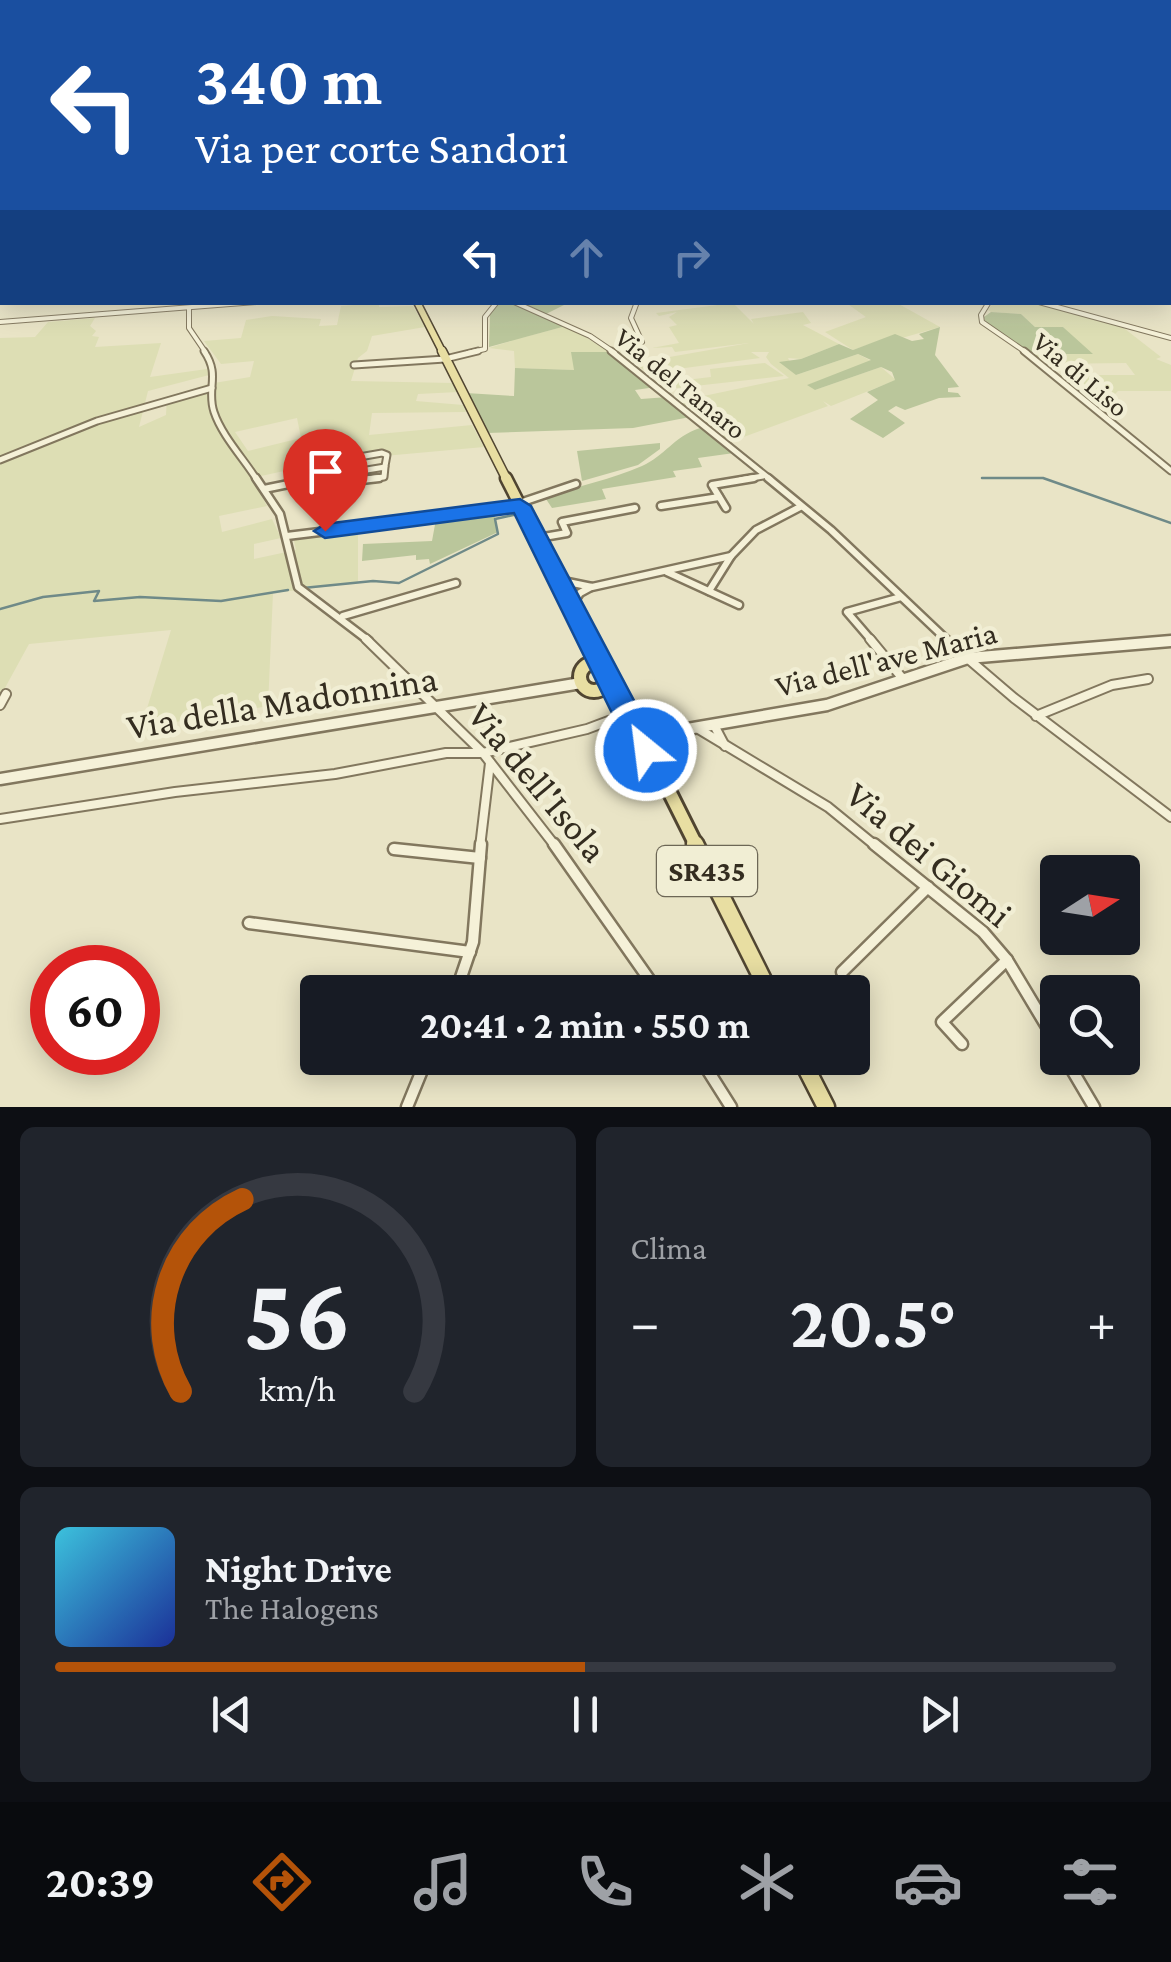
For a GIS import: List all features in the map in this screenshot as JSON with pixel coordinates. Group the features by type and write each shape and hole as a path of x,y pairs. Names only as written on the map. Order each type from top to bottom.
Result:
{"main road":[{"path":"418,305 539,541"},
{"name":"SR435","path":"539,541 558,580 568,589 571,607 596,661 609,672 609,686 632,719 636,735 646,744 760,975"},
{"path":"596,661 580,670 578,682 591,689 609,686"},
{"path":"632,719 652,716 667,730 658,740 646,744"},
{"path":"810,1075 826,1107"}],"street":[{"path":"354,364 446,359 485,349 485,317 495,305"},
{"name":"Via del Tanaro","path":"520,305 613,350 831,530 900,597 1036,716 1171,817"},
{"path":"636,305 631,318 642,342"},
{"name":"Via di Liso","path":"987,305 982,322 1027,353 1171,471"},
{"path":"1051,305 1168,337"},
{"path":"0,322 193,306"},
{"name":"Via dell'Isola","path":"193,306 188,328 213,364 215,416 277,507 298,587 342,616 487,756 582,880 646,975"},
{"path":"0,460 110,416 212,388"},
{"path":"386,455 384,478 318,485 318,477 319,464 386,455"},
{"path":"726,508 712,485 764,476"},
{"path":"264,489 318,477"},
{"path":"287,536 520,506 576,484"},
{"path":"662,506 719,497"},
{"path":"709,591 731,556 756,530 800,506"},
{"path":"539,541 567,533 562,522 635,508"},
{"path":"568,589 731,556"},
{"path":"665,571 739,605"},
{"path":"342,616 456,583"},
{"path":"571,607 580,593 592,587"},
{"path":"568,589 580,593"},
{"path":"900,597 847,612 904,680"},
{"name":"Via dell'ave Maria","path":"667,730 827,705 968,658 1171,641"},
{"path":"1036,716 1112,685 1148,678"},
{"name":"Via della Madonnina","path":"0,779 578,682"},
{"path":"0,705 6,694"},
{"path":"0,819 175,792 335,774 446,753 487,756 632,719"},
{"path":"714,724 725,747"},
{"name":"Via dei Giomi","path":"697,728 828,808 983,932 1007,960 1040,1016"},
{"path":"462,975 470,952 487,756"},
{"path":"394,849 480,858"},
{"path":"842,972 928,887"},
{"path":"249,923 470,952"},
{"path":"962,1044 942,1022 1007,960"},
{"path":"407,1107 420,1075"},
{"path":"711,1075 731,1107"},
{"path":"1075,1075 1094,1107"}],"green space":[{"path":"497,305 564,305 546,314 566,326 489,347 490,315"},
{"path":"735,305 754,324 751,319 803,312 811,323 803,325 839,344 801,359 788,358 796,375 858,354 871,361 808,385 815,390 881,367 896,380 831,406 823,401 828,406 730,442 694,407 688,408 680,401 789,378 771,364 766,357 769,352 751,352 760,358 670,370 671,374 652,377 640,367 647,365 647,361 749,343 675,352 672,347 652,348 679,343 669,327 677,325 669,317 677,312 659,316 656,313"},
{"path":"849,305 901,305 940,327 902,338 895,335 853,350 825,332 866,317"},
{"path":"992,305 1042,305 1116,322 1161,357 1156,359 1171,365 1171,391 1118,391 1109,400 1093,405 1059,375 1135,375 1126,363 1045,364 1032,354 1091,354 1063,327 1035,327 1021,314 988,310"},
{"path":"341,306 413,306 425,327 372,336 367,351 358,358 351,381 453,383 458,392 418,394 416,401 463,405 466,412 372,413 369,435 472,425 484,447 384,456 383,451 312,457 312,465 252,478 267,506 219,516 222,532 272,519 281,538 254,544 254,559 296,550 293,536 358,529 358,583 273,593 268,706 141,728 171,630 29,644 0,697 0,338 35,337 48,322 95,318 90,326 96,331 92,336 99,337 95,347 161,343 150,377 207,369 209,375 148,391 139,427 166,415 167,397 208,384 250,377 254,361 221,364 204,341 241,338 246,320 272,316 321,319 319,326 337,325","holes":["297,418 301,438 248,451 235,432"]},
{"path":"991,312 1021,314 1035,327 1063,327 1093,354 1032,354 986,323 984,317"},
{"path":"566,326 611,352 574,370 515,368 514,351 489,348 511,341 494,341"},
{"path":"940,327 935,355 959,387 948,388 948,392 961,397 939,398 905,410 896,406 888,411 905,423 883,438 850,419 878,400 867,392 895,380 892,372 881,367 815,390 807,385 871,360 858,354 796,375 779,362 801,359 839,344 853,350 895,334 912,341 924,339 919,334"},
{"path":"571,352 611,352 656,387 635,390 641,399 668,397 690,417 633,428 487,433 466,393 514,396 515,368 574,370"},
{"path":"765,363 784,376 677,388 665,388 660,383 711,377 710,369"},
{"path":"700,428 734,453 698,458 702,467 673,471 676,477 602,489 606,499 552,508 546,499 642,466"},
{"path":"660,443 660,449 638,465 582,481 577,451"},
{"path":"494,514 498,532 430,564 429,559 416,560 416,555 362,561 363,544 432,541 436,519"}],"waterway":[{"path":"982,478 1043,478 1171,523"},
{"path":"303,588 373,581 399,583 498,534 495,519 522,513"},
{"path":"0,609 43,597 99,591 94,601 140,597 221,601 288,590"}],"route":[{"path":"325,531 520,506 596,656 609,672 608,682 628,718 638,720 634,730 639,739 648,742 646,750"}]}
